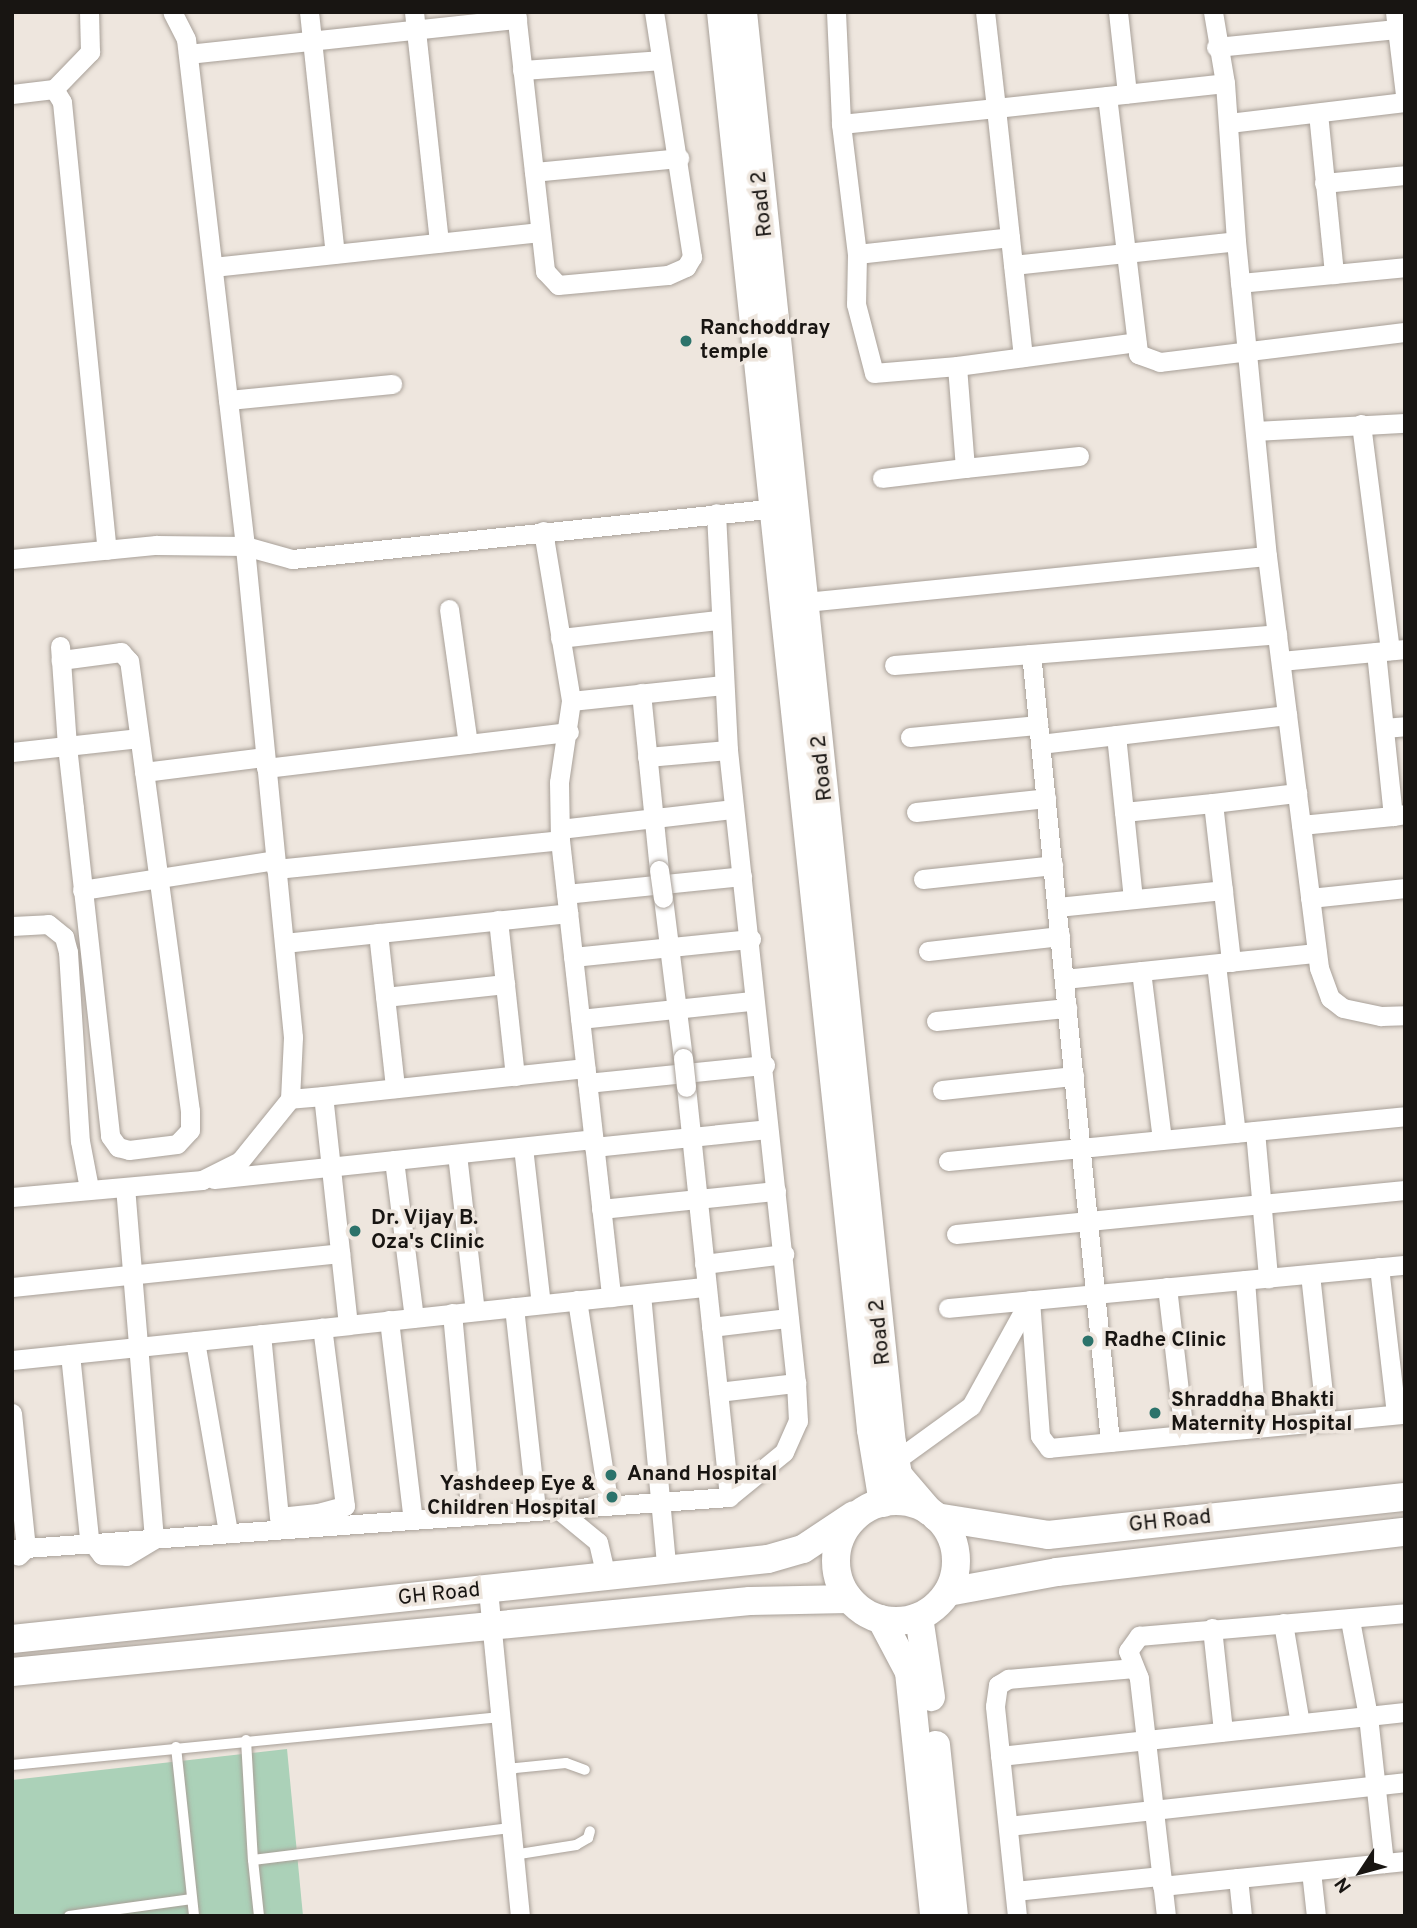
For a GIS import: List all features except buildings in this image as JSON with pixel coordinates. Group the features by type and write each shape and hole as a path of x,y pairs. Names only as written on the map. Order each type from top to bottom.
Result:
{"street":[{"path":"12,94 54,89 90,51 89,12"},
{"path":"172,12 188,54 245,546 293,1037 290,1099 240,1161 202,1180"},
{"path":"309,12 335,254"},
{"path":"188,54 312,41 415,21 516,16 545,271 558,285 677,272 692,257 679,158 660,60 654,12"},
{"name":"Road 2","path":"721,12 796,603 895,1461 898,1475 933,1514"},
{"name":"Road 2","path":"743,12 783,507"},
{"path":"836,12 841,124 857,254 856,303 874,373 957,366 1136,342"},
{"path":"985,12 1023,357"},
{"path":"1118,12 1117,95 1126,256 1138,354 1160,362 1247,348 1405,332"},
{"path":"1213,12 1216,47 1225,83 1236,241 1268,556 1317,953 1330,998 1343,1008 1381,1016 1405,1015"},
{"path":"415,21 439,243"},
{"path":"1216,47 1396,21 1405,95"},
{"path":"522,70 660,60"},
{"path":"841,124 1225,83"},
{"path":"54,89 62,102 107,550"},
{"path":"1229,123 1405,102"},
{"path":"1318,113 1334,274"},
{"path":"534,172 679,158"},
{"path":"1324,183 1405,175"},
{"path":"213,267 540,232"},
{"path":"857,254 1010,237"},
{"path":"1013,265 1126,256 1236,241"},
{"path":"1240,283 1405,267"},
{"path":"957,366 965,468"},
{"path":"228,400 392,384"},
{"path":"1255,432 1405,423"},
{"path":"1301,825 1399,815 1384,728 1390,650 1361,424"},
{"path":"882,478 1080,456"},
{"path":"12,559 156,545 245,546 292,559 783,507"},
{"path":"70,1354 93,1543 102,1555 114,1557 126,1556 154,1539 729,1497 784,1452 798,1421 796,1383 784,1254 767,1129 765,1065 752,1001 751,939 728,750 719,620 716,513"},
{"path":"543,531 571,701 569,732 559,782 560,834 611,1297"},
{"path":"796,603 1268,556"},
{"name":"Road 2","path":"796,603 870,1416 883,1503"},
{"path":"449,609 468,744"},
{"path":"561,638 719,620"},
{"path":"894,665 1277,634"},
{"path":"1281,661 1390,650"},
{"path":"121,652 126,655 139,738 190,1111 190,1130 177,1144 129,1150 117,1147 110,1136 67,746 60,653 121,652"},
{"path":"1031,653 1110,1442"},
{"path":"571,701 723,685"},
{"path":"641,693 652,818 679,1009 696,1199 729,1497"},
{"path":"911,737 1116,735 1287,715"},
{"path":"1384,728 1405,726"},
{"path":"144,772 468,744 569,732"},
{"path":"1116,735 1133,899"},
{"path":"12,752 139,738"},
{"path":"647,757 728,750"},
{"path":"1124,812 1297,793"},
{"path":"916,811 1046,798"},
{"path":"1213,803 1223,890 1223,963 1245,1132 1262,1205 1268,1278"},
{"path":"82,890 159,878 560,834 652,818 734,809"},
{"path":"923,879 1053,865"},
{"path":"284,943 498,920 567,903 742,876"},
{"path":"1310,898 1405,888"},
{"path":"1057,907 1223,890"},
{"path":"498,920 515,1076"},
{"path":"12,926 48,925 64,937 68,952 80,1141 89,1188"},
{"path":"378,933 395,1088"},
{"path":"928,951 1060,936"},
{"path":"573,957 751,939"},
{"path":"1064,979 1317,953"},
{"path":"1142,971 1162,1140"},
{"path":"385,997 505,984"},
{"path":"580,1019 752,1001"},
{"path":"936,1021 1067,1008"},
{"path":"290,1099 515,1076 586,1076 765,1065"},
{"path":"942,1090 1074,1076"},
{"path":"323,1096 348,1325"},
{"path":"948,1161 1405,1116"},
{"path":"12,1197 523,1147 690,1137 767,1129"},
{"path":"523,1147 541,1304"},
{"path":"457,1154 475,1311"},
{"path":"394,1160 414,1318"},
{"path":"125,1188 154,1539"},
{"path":"956,1234 1405,1190"},
{"path":"601,1209 776,1191"},
{"path":"12,1287 340,1253"},
{"path":"704,1264 784,1254"},
{"path":"948,1308 1405,1265"},
{"path":"1030,1300 1042,1444 1049,1448 1401,1414 1380,1267"},
{"path":"1310,1274 1326,1421"},
{"path":"1245,1280 1256,1428"},
{"path":"12,1360 706,1287"},
{"path":"1167,1287 1184,1435"},
{"path":"641,1294 663,1502 667,1572"},
{"path":"577,1300 609,1506"},
{"path":"895,1461 971,1406 1030,1300"},
{"path":"514,1307 536,1511"},
{"path":"452,1313 471,1516"},
{"path":"710,1327 788,1318"},
{"path":"389,1320 413,1520"},
{"path":"261,1334 279,1517 318,1513 345,1506 322,1327"},
{"path":"195,1341 228,1534"},
{"path":"718,1392 796,1383"},
{"path":"12,1413 17,1552 93,1543"},
{"name":"GH Road","path":"933,1514 1048,1535 1405,1497"},
{"path":"881,1619 919,1617 948,1591 955,1573 955,1552 949,1533 933,1514 915,1504 883,1503 854,1515 838,1548 836,1566 849,1599 881,1619 909,1672 934,1916"},
{"path":"559,1510 598,1542 606,1578"},
{"name":"GH Road","path":"12,1639 667,1572 768,1559 803,1549 854,1515"},
{"name":"GH Road","path":"948,1591 1057,1572 1405,1532"},
{"path":"488,1590 520,1916"},
{"name":"GH Road","path":"12,1672 750,1601 849,1599"},
{"path":"1166,1916 1139,1678 1128,1651 1139,1636 1283,1622 1350,1620 1405,1613"},
{"path":"919,1617 954,1916"},
{"path":"1350,1620 1368,1716 1384,1863"},
{"path":"1283,1622 1300,1723"},
{"path":"1212,1628 1223,1731"},
{"path":"1017,1916 995,1706 998,1685 1008,1679 1134,1668"},
{"path":"1000,1756 1405,1712"},
{"path":"1008,1826 1405,1782"},
{"path":"1015,1891 1238,1878 1405,1861"},
{"path":"1311,1871 1316,1916"},
{"path":"1238,1878 1242,1916"}],"lane":[{"path":"12,1765 501,1717"},
{"path":"246,1740 259,1916"},
{"path":"176,1747 194,1916"},
{"path":"507,1769 566,1763 584,1770"},
{"path":"253,1860 510,1828"},
{"path":"513,1855 576,1845 588,1838 590,1831"},
{"path":"69,1916 192,1899"}],"green space":[{"path":"287,1749 303,1916 12,1916 12,1780"}],"place":[{"name":"Ranchoddray temple","path":"686,341"},
{"name":"Dr. Vijay B. Oza's Clinic","path":"355,1231"},
{"name":"Radhe Clinic","path":"1088,1341"},
{"name":"Shraddha Bhakti Maternity Hospital","path":"1155,1413"},
{"name":"Anand Hospital","path":"611,1475"},
{"name":"Yashdeep Eye & Children Hospital","path":"612,1497"}]}
